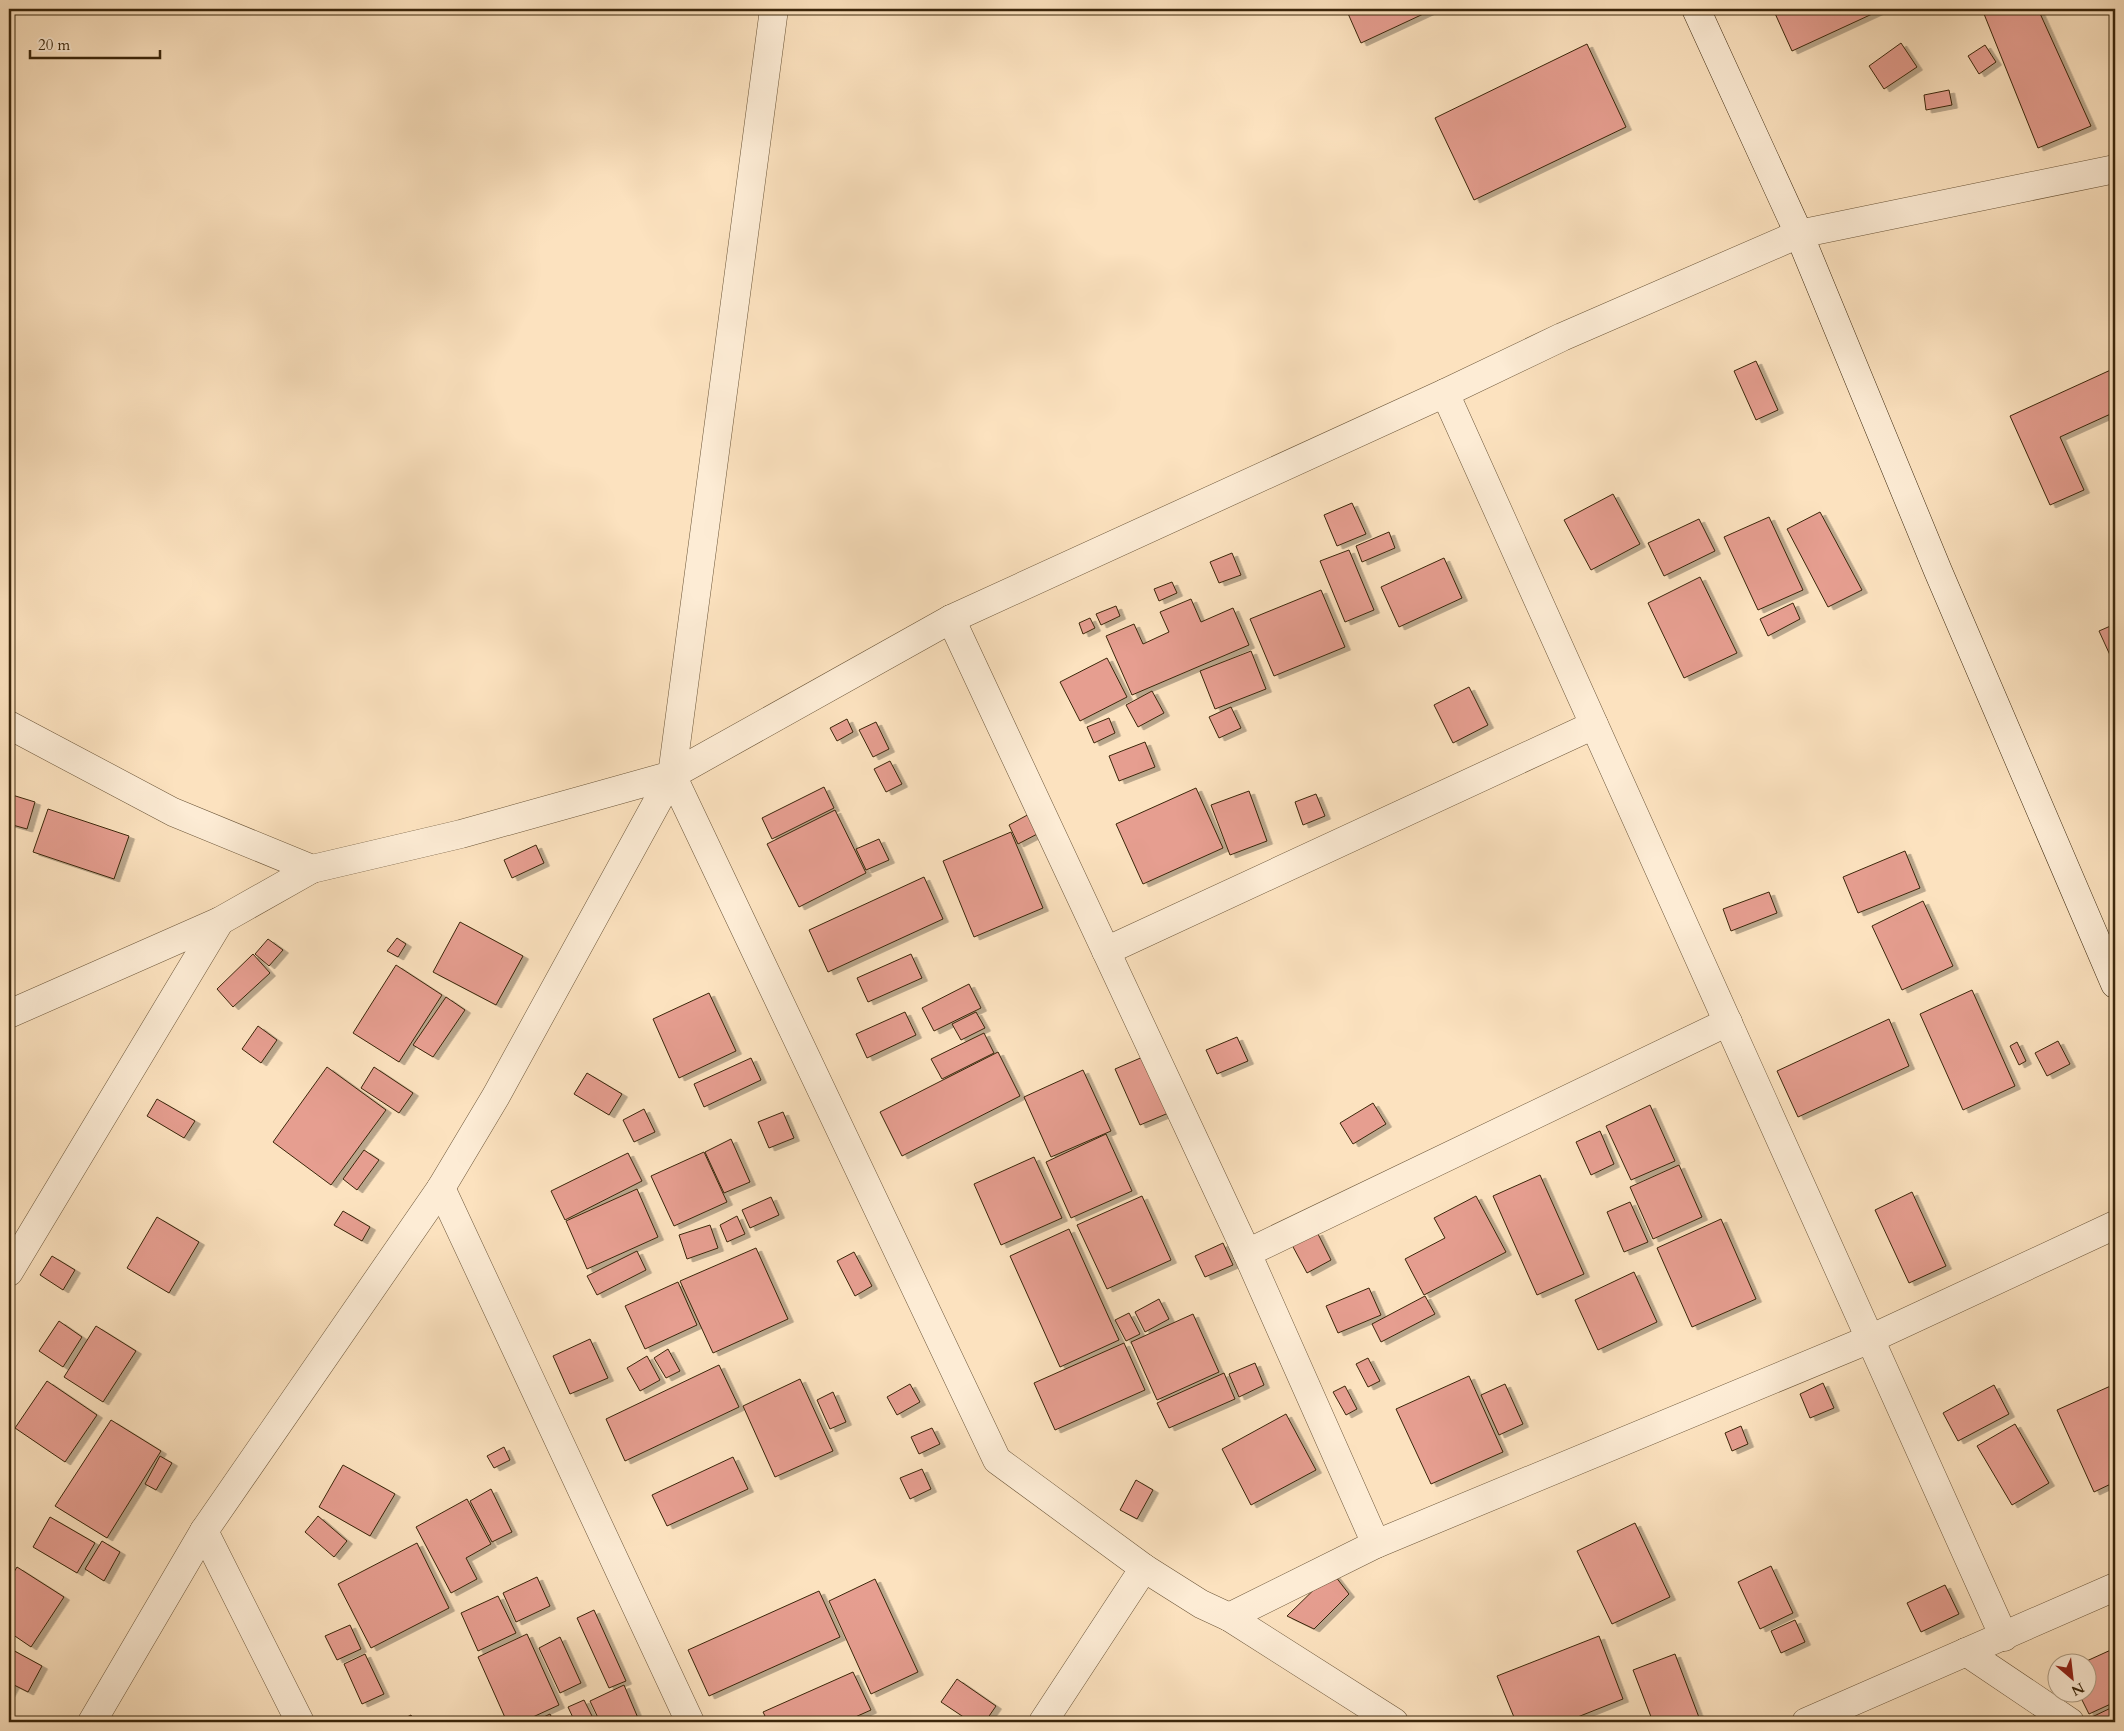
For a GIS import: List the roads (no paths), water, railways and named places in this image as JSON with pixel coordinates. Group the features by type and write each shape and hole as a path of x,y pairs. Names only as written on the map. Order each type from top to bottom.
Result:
{"street":[{"path":"92,1722 204,1531 441,1188 496,1096 672,775 774,9"},
{"path":"1696,9 1799,234 1942,580 2115,984"},
{"path":"9,1014 220,921 312,870 461,834 672,775 950,619 1445,393 1562,337 1799,234 2115,169"},
{"path":"1445,393 2004,1636"},
{"path":"950,619 1247,1253 1376,1544"},
{"path":"9,724 173,812 312,870"},
{"path":"1106,951 1594,725"},
{"path":"672,775 997,1460 1144,1568 1201,1604 1230,1617 1394,1722"},
{"path":"9,1272 220,921"},
{"path":"1247,1253 1728,1022"},
{"path":"441,1188 690,1722"},
{"path":"1230,1617 1376,1544 1870,1339 2115,1224"},
{"path":"204,1531 300,1722"},
{"path":"1043,1722 1144,1568"},
{"path":"1806,1722 2115,1587"},
{"path":"1966,1652 2070,1722"}]}
